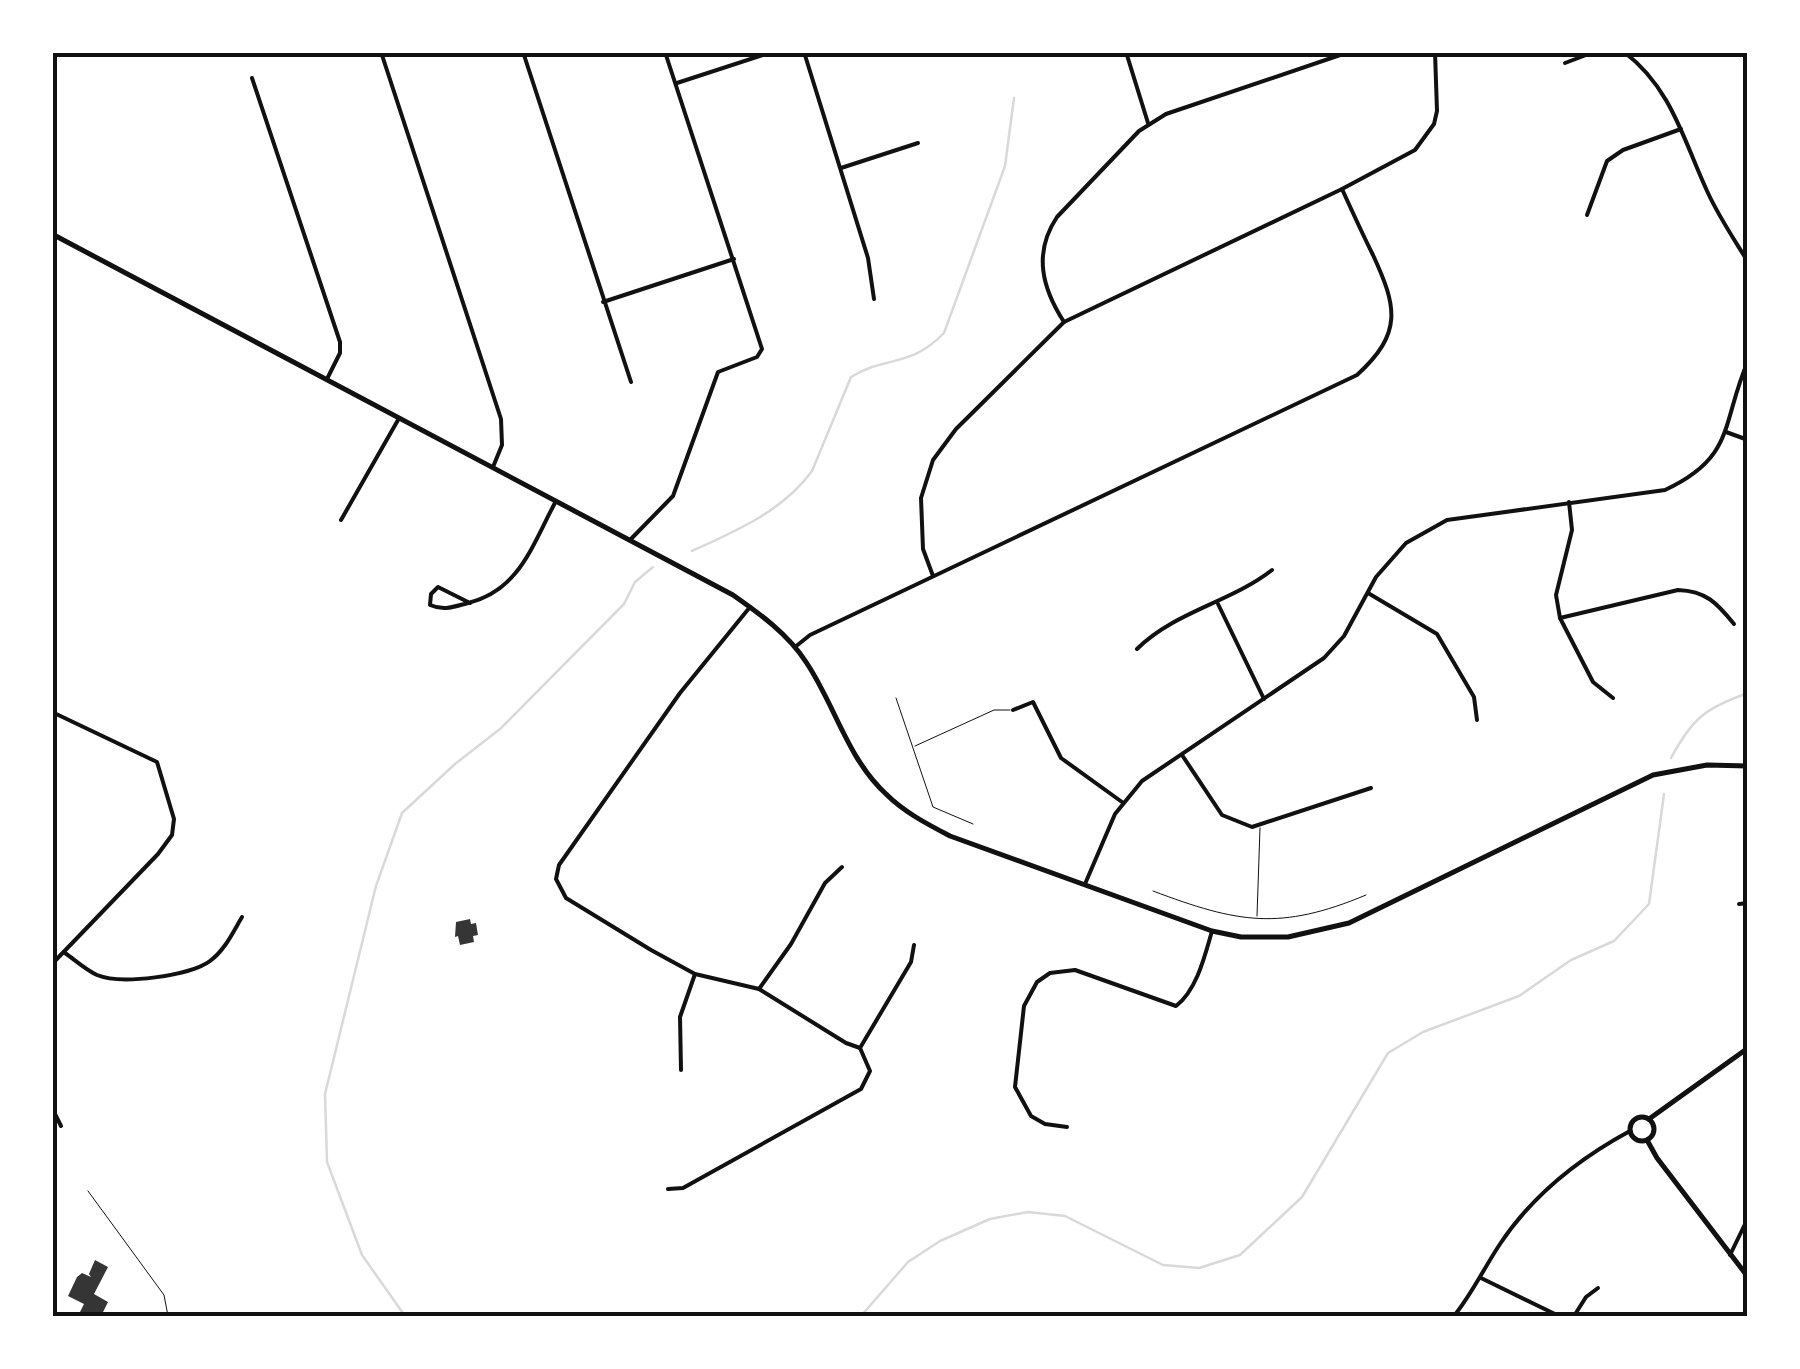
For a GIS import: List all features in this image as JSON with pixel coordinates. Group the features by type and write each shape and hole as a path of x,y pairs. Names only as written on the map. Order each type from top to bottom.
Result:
{"main road":[{"path":"52,234 750,607 795,647 867,772 904,810 950,836 1212,931 1240,937 1288,937 1350,923 1653,775 1707,764 1748,766"},
{"path":"1648,1140 1636,1140 1630,1131 1636,1119 1649,1119 1748,1048"},
{"path":"1648,1140 1654,1132 1649,1119"},
{"path":"1648,1140 1656,1158 1748,1277"}],"street":[{"path":"381,52 501,418 502,444 493,467"},
{"path":"524,52 631,382"},
{"path":"630,540 674,496 718,372 761,352 761,342 665,52"},
{"path":"675,83 772,52"},
{"path":"804,52 868,258 874,299"},
{"path":"1126,52 1148,122"},
{"path":"1064,322 1052,303 1042,267 1048,231 1148,122 1349,52"},
{"path":"933,576 925,559 922,498 933,460 956,429 1064,322 1415,150 1438,111 1434,52"},
{"path":"1565,63 1594,52"},
{"path":"1624,52 1660,86 1709,195 1748,262"},
{"path":"252,78 340,342 340,353 328,379"},
{"path":"1587,215 1606,161 1622,150 1680,129"},
{"path":"841,168 918,143"},
{"path":"795,647 810,635 1357,375 1376,357 1390,332 1393,314 1391,299 1342,189"},
{"path":"603,302 734,258"},
{"path":"1085,884 1122,802 1142,781 1324,658 1344,636 1376,577 1406,543 1447,520 1665,490 1692,477 1713,458 1726,432 1748,361"},
{"path":"340,520 399,417"},
{"path":"1726,432 1748,440"},
{"path":"470,602 438,587 431,594 430,605 441,610 489,598 512,581 556,500"},
{"path":"1569,502 1572,530 1556,594 1560,618 1593,682 1613,698"},
{"path":"1136,649 1156,632 1272,570"},
{"path":"1560,618 1678,590 1697,590 1713,599 1734,624"},
{"path":"1368,593 1437,634 1474,697 1477,720"},
{"path":"1218,602 1264,699"},
{"path":"668,1189 683,1188 860,1089 870,1070 860,1048 846,1044 758,989 694,974 566,898 557,884 556,871 680,693 750,607"},
{"path":"1014,710 1033,702 1061,758 1122,802"},
{"path":"52,712 157,762 174,819 172,834 158,854 52,964"},
{"path":"1182,755 1222,815 1237,823 1260,826 1371,788"},
{"path":"758,989 791,944 825,883 842,867"},
{"path":"1739,904 1748,903"},
{"path":"65,953 94,974 118,980 193,969 223,948 242,916"},
{"path":"1066,1127 1045,1124 1031,1116 1015,1087 1024,1006 1036,982 1050,974 1075,970 1176,1006 1203,962 1212,931"},
{"path":"860,1048 911,962 914,945"},
{"path":"681,1070 680,1017 694,974"},
{"path":"52,1108 61,1126"},
{"path":"1454,1316 1500,1244 1534,1202 1611,1141 1630,1131"},
{"path":"1730,1255 1748,1218"},
{"path":"1480,1278 1559,1316"},
{"path":"1574,1316 1586,1297 1598,1288"}],"lane":[{"path":"896,698 933,807 973,824"},
{"path":"912,748 994,710 1014,710"},
{"path":"1257,919 1260,826"},
{"path":"1153,890 1218,914 1257,919 1308,916 1366,895"}],"path":[{"path":"88,1191 164,1295 168,1316"}],"building":[{"path":"470,919 471,924 476,923 478,935 473,936 474,942 460,945 458,936 455,937 456,922"},
{"path":"95,1260 108,1267 94,1294 108,1302 101,1316 80,1312 84,1304 68,1296 77,1277 82,1273 91,1277"}],"waterway":[{"path":"692,551 758,519 800,485 812,471 851,377 920,352 944,333 1005,166 1014,98"},
{"path":"405,1316 362,1255 327,1162 325,1094 376,886 402,813 500,729 624,604 635,582 653,567"},
{"path":"1671,758 1701,716 1748,693"},
{"path":"861,1316 908,1262 940,1241 990,1219 1028,1212 1065,1216 1163,1265 1199,1268 1240,1255 1302,1197 1388,1053 1423,1032 1519,996 1571,960 1614,941 1649,904 1664,794"}]}
